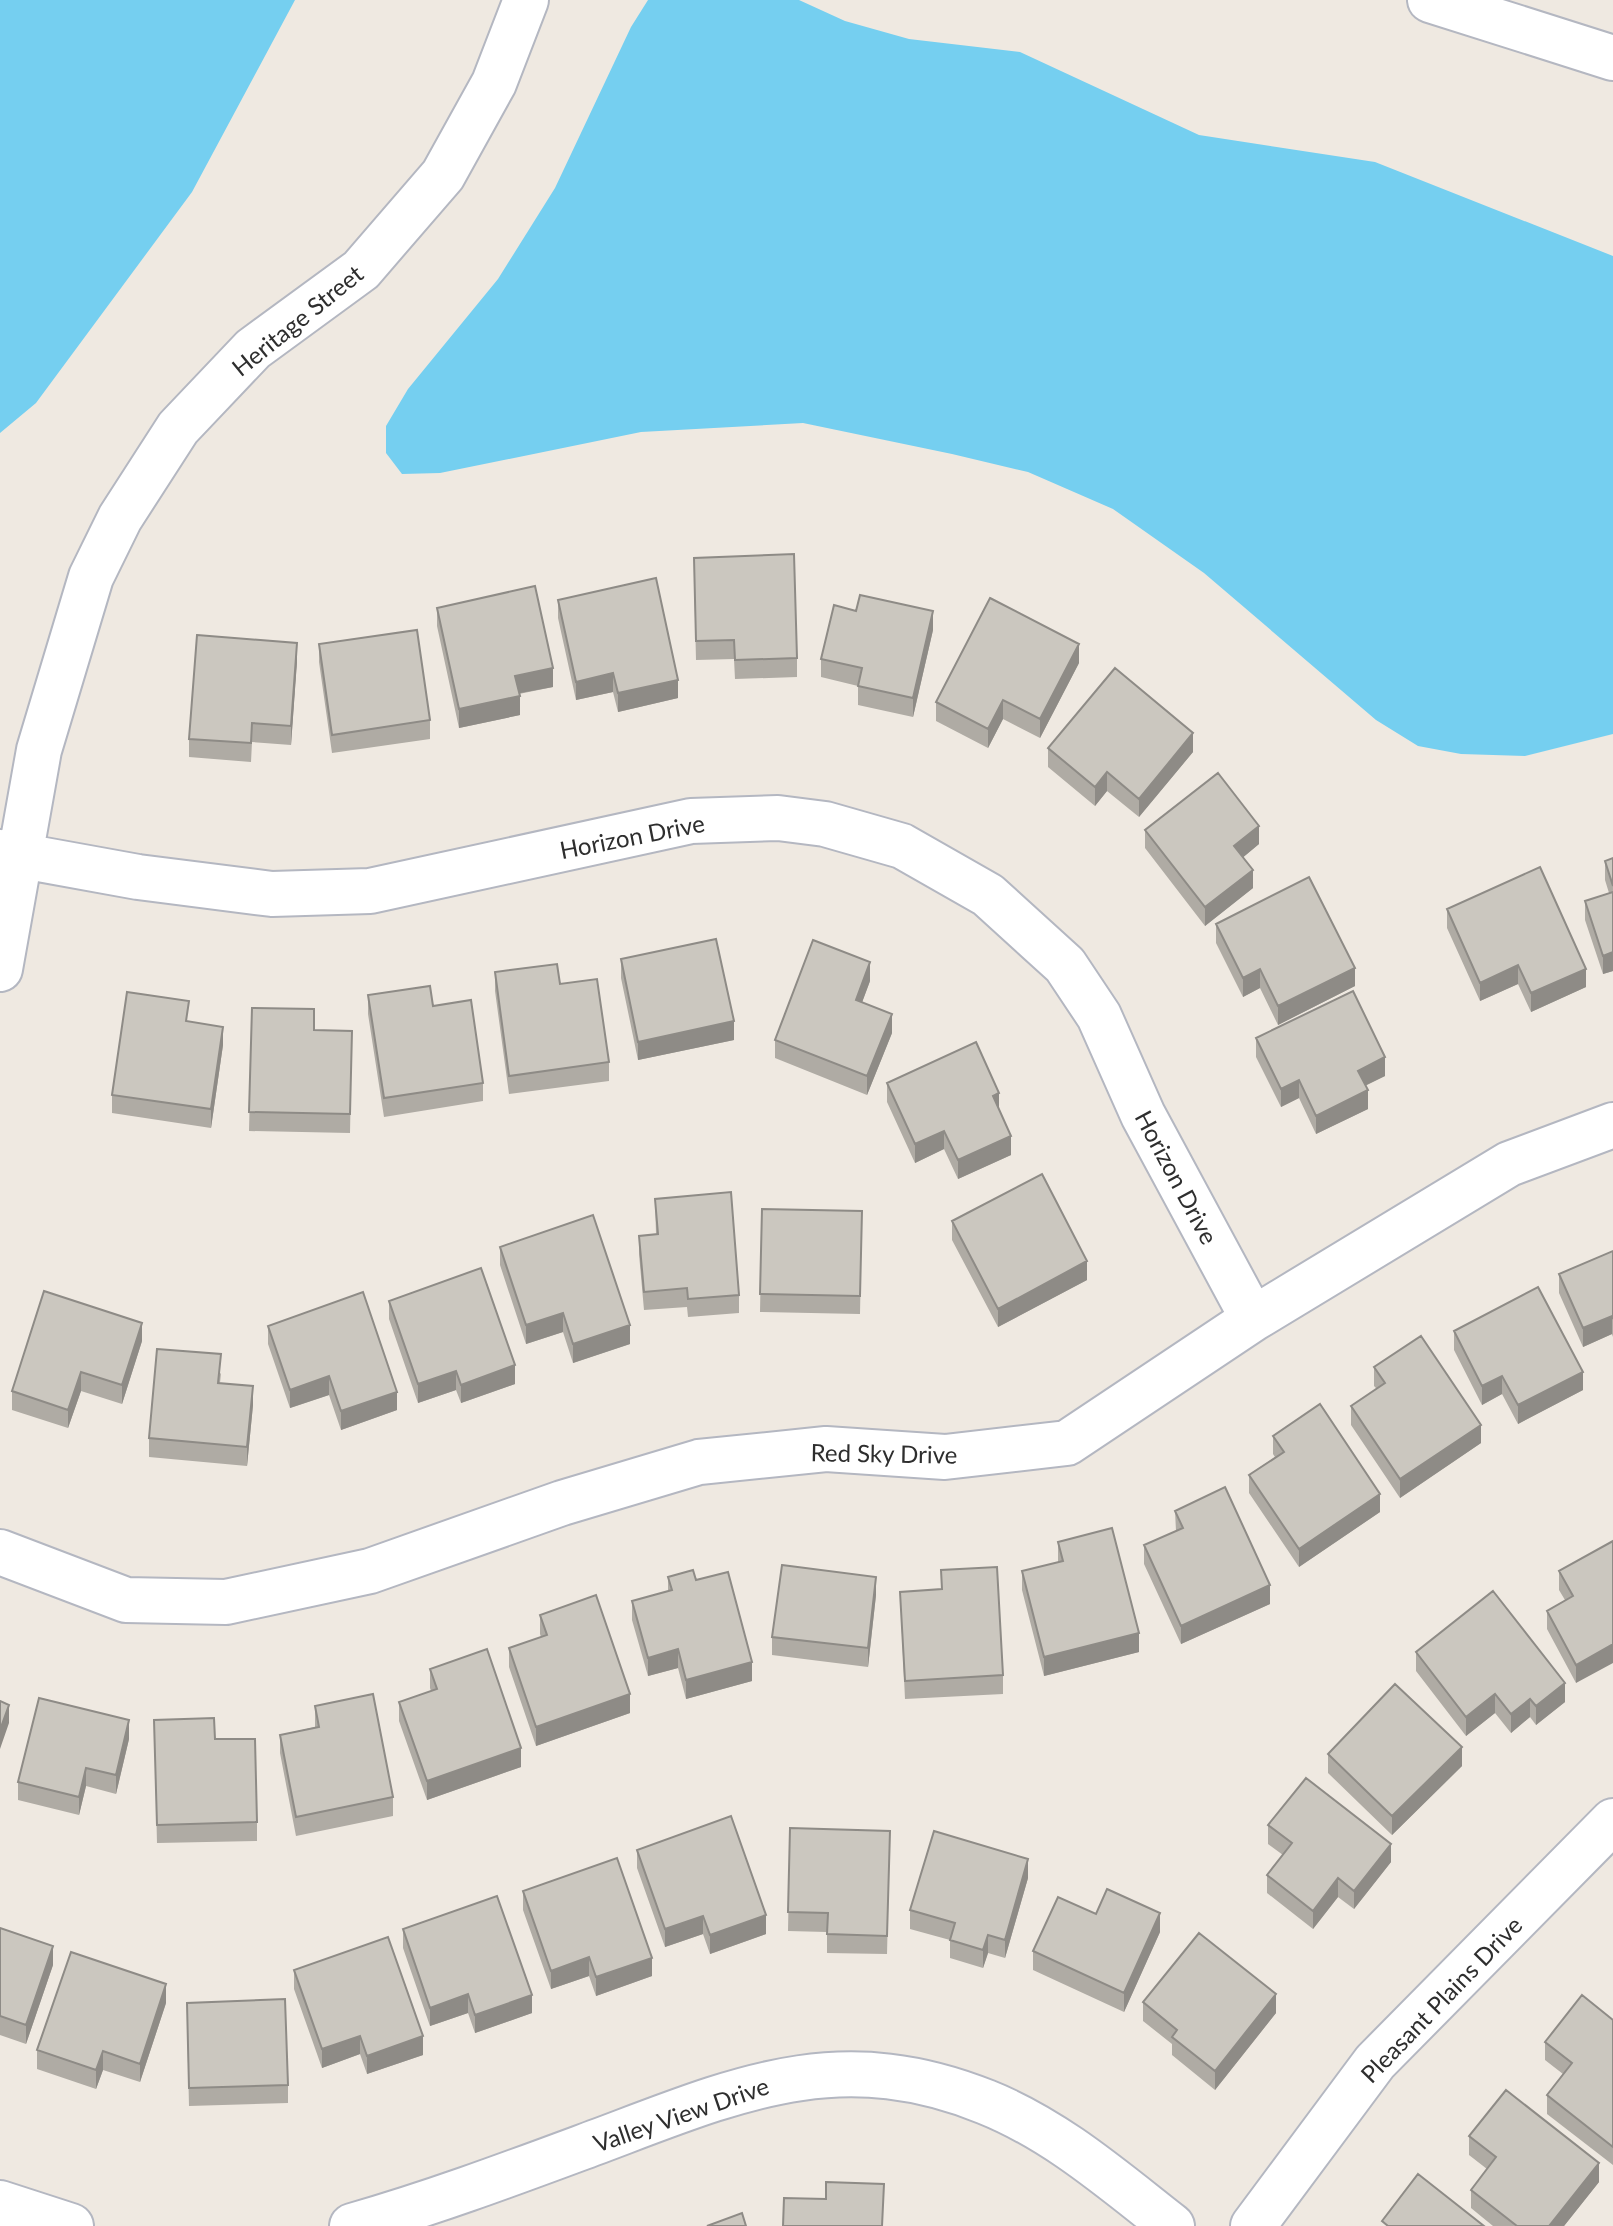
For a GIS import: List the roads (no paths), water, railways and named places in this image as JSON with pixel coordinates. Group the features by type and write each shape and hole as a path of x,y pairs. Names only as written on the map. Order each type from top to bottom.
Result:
{"street":[{"name":"Heritage Street","path":"0,969 10,853 71,635 91,577 120,518 189,417 253,349 361,270 443,175 494,83 526,0"},
{"path":"1430,0 1613,58"},
{"name":"Horizon Drive","path":"10,853 138,877 272,894 370,891 675,825 716,819 778,818 825,824 902,846 988,895 1065,965 1099,1016 1143,1115 1253,1319"},
{"name":"Red Sky Drive","path":"0,1552 126,1600 226,1602 370,1571 562,1503 699,1462 826,1449 945,1457 1067,1443 1253,1319 1509,1164 1613,1125"},
{"name":"Pleasant Plains Drive","path":"1253,2226 1375,2062 1613,1821"},
{"name":"Valley View Drive","path":"352,2226 464,2191 754,2085 832,2074 904,2079 985,2102 1058,2139 1172,2226"},
{"path":"0,2203 71,2226"}],"water":[{"path":"0,0 295,0 192,192 36,403 0,433"},
{"path":"648,0 799,0 845,21 909,39 1020,52 1199,135 1375,162 1613,256 1613,734 1525,756 1461,754 1418,746 1376,720 1204,573 1113,509 1028,472 952,454 803,423 641,432 440,473 402,474 386,453 386,426 408,389 498,279 555,188 631,27"}]}
